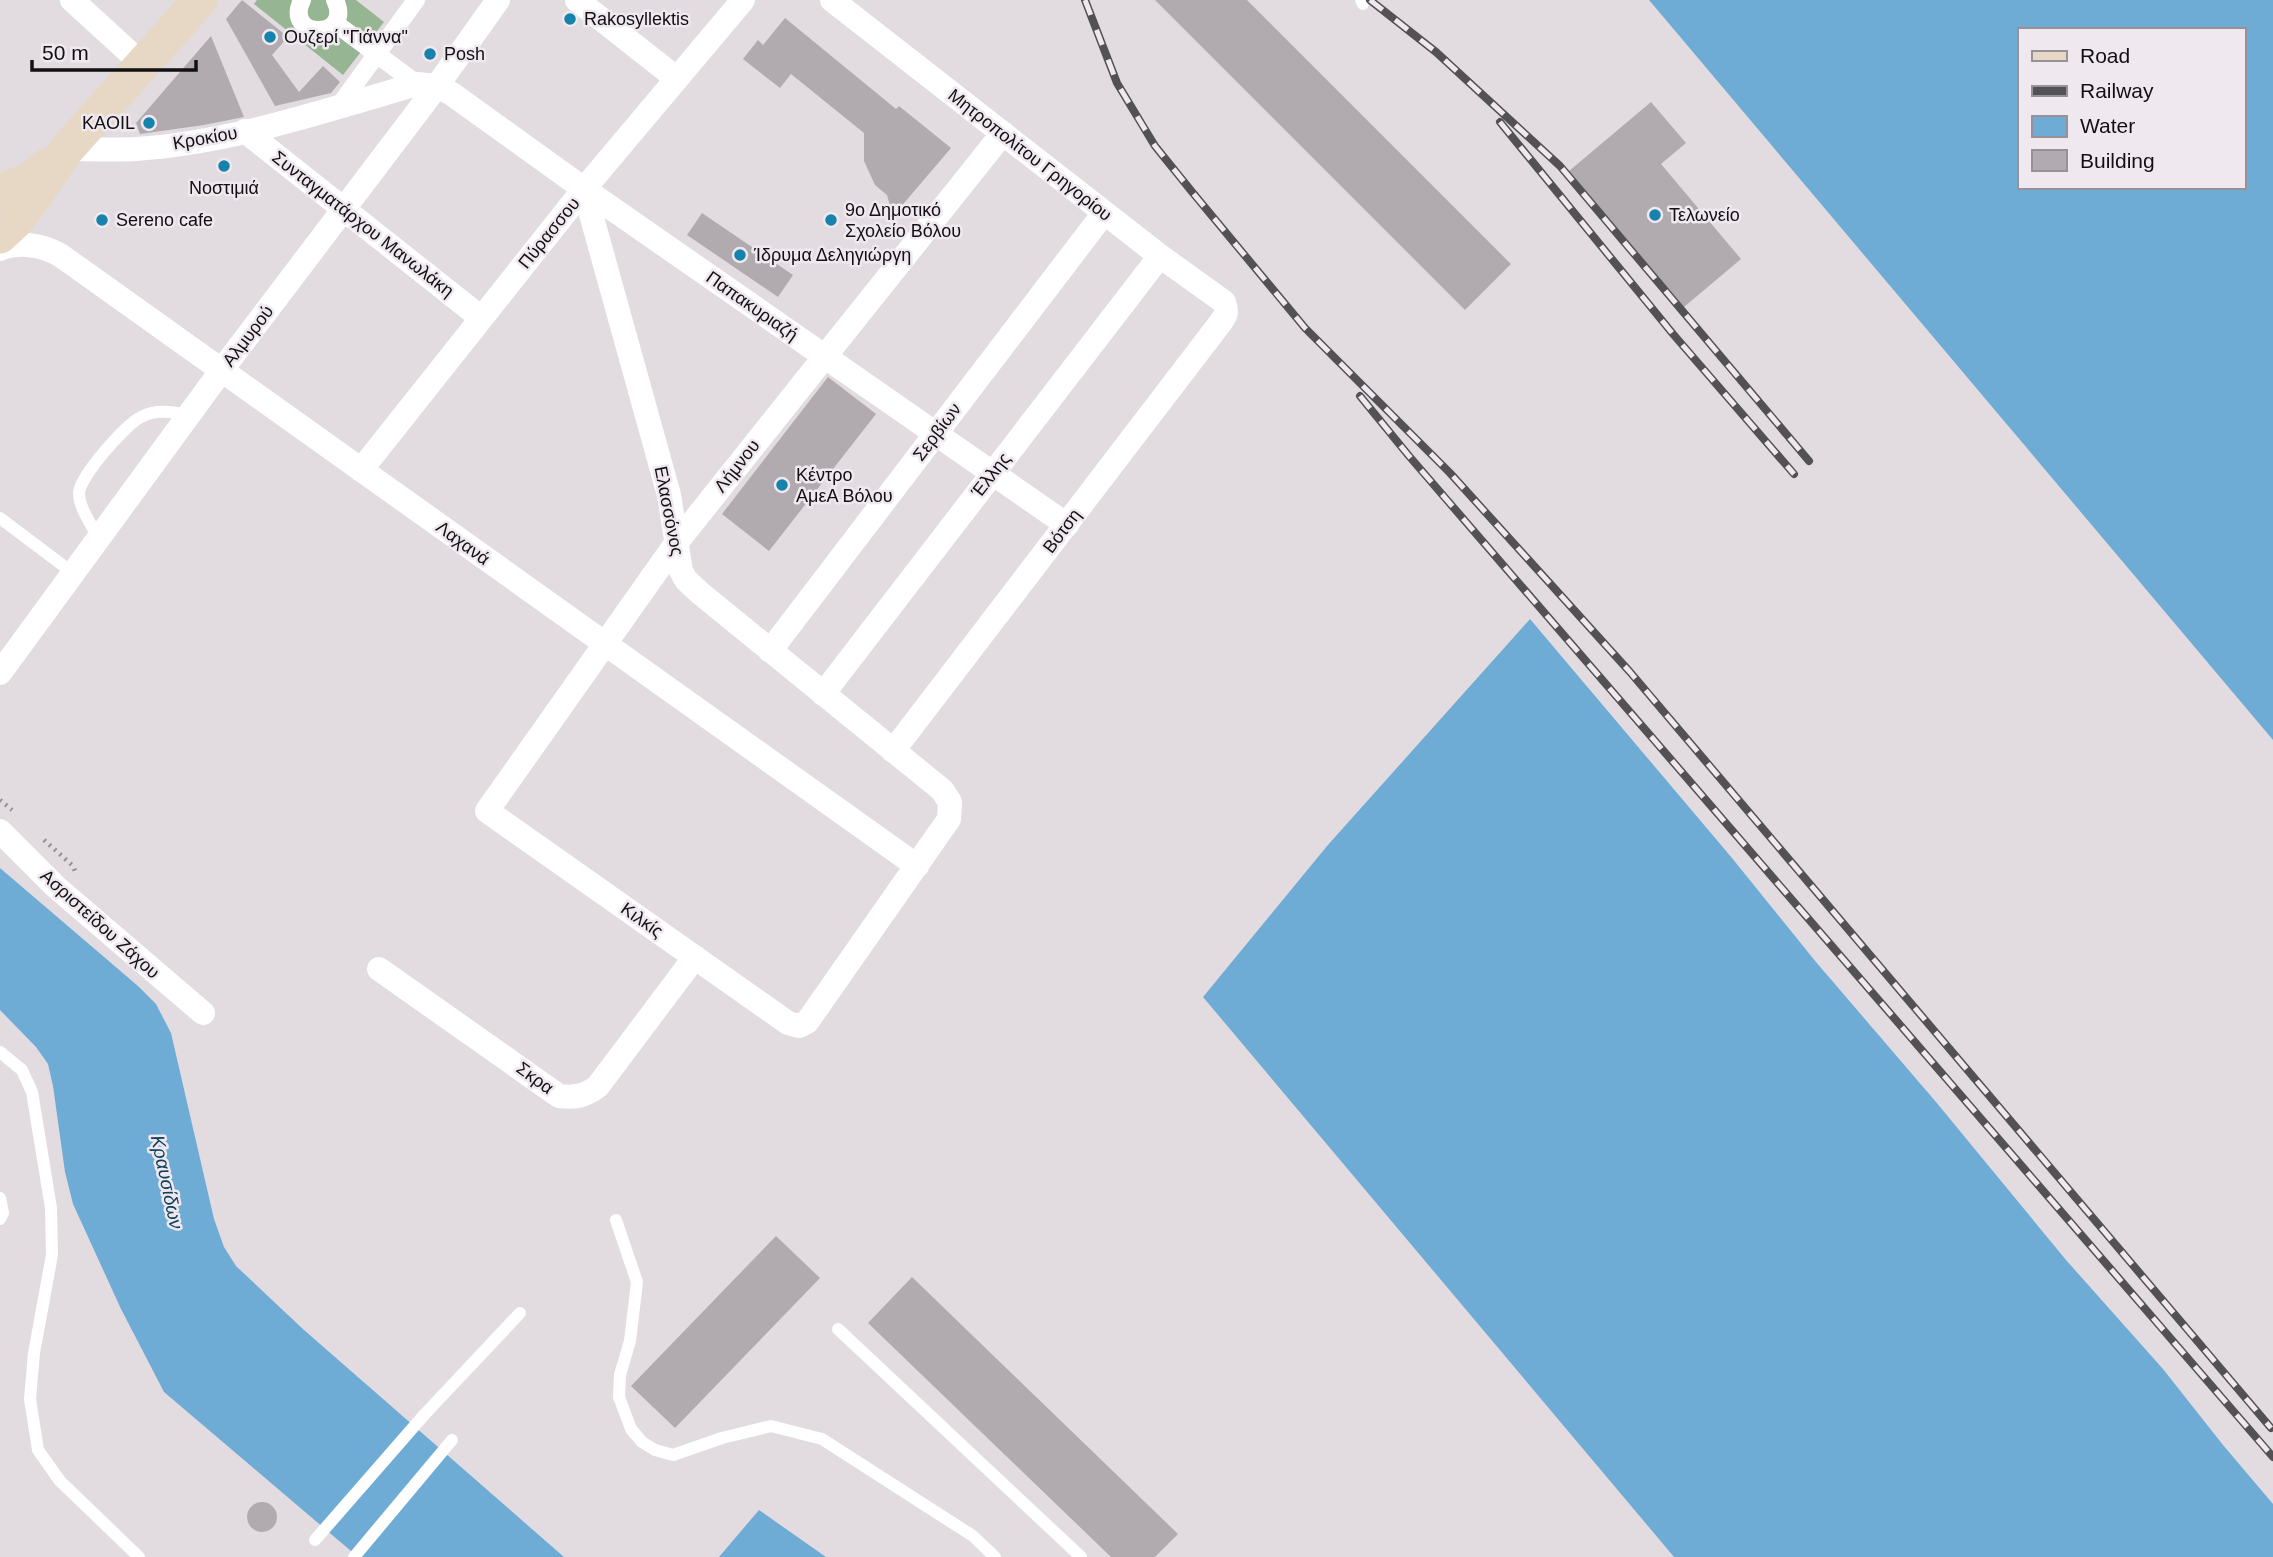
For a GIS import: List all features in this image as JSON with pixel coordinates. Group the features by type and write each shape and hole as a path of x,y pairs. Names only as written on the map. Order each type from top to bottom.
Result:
{"main road":[{"path":"0,236 30,203 67,149 200,0"},
{"path":"0,192 31,179 67,149"}],"street":[{"path":"72,0 142,64"},
{"path":"302,0 299,14 307,27 322,31 335,23 338,13 335,0"},
{"path":"339,106 416,0"},
{"name":"Αλμυρού","path":"0,673 221,371 344,209 427,85 498,0"},
{"path":"577,0 676,78"},
{"name":"Πύρασσου","path":"361,470 584,189 743,0"},
{"name":"Μητροπολίτου Γρηγορίου","path":"832,0 1104,213 1224,302 1227,310"},
{"name":"Παπακυριαζή","path":"335,23 427,85 452,94 1067,525"},
{"name":"Κροκίου","path":"67,149 136,149 186,143 245,131 427,85"},
{"name":"Συνταγματάρχου Μανωλάκη","path":"245,131 480,317"},
{"name":"Λήμνου","path":"487,811 677,541 1003,133"},
{"name":"Ελασσόνος","path":"584,189 669,495 681,571 686,580 770,651 942,790 950,802 949,819 917,866"},
{"name":"Σερβίων","path":"770,651 1104,213"},
{"name":"Λαχανά","path":"0,249 18,244 53,251 917,866"},
{"name":"Έλλης","path":"823,694 1160,256"},
{"name":"Βότση","path":"893,751 1221,322 1227,310"},
{"name":"Κιλκίς","path":"487,811 788,1023 799,1026 807,1021 917,866"},
{"name":"Ασριστείδου Ζάχου","path":"0,831 56,887 203,1013"},
{"name":"Σκρα","path":"379,969 559,1096 572,1098 586,1094 598,1086 695,957"}],"lane":[{"path":"99,538 79,492 87,476 129,425 141,417 158,412 189,415"},
{"path":"0,518 73,573"},
{"path":"0,1052 22,1070 32,1092 51,1208 52,1255 34,1353 30,1399 38,1450 60,1481 139,1557"},
{"path":"0,1198 3,1213 0,1219"},
{"path":"616,1220 637,1282 630,1341 620,1375 619,1396 631,1429 642,1442 655,1450 673,1455 723,1438 771,1426 822,1438 972,1536 995,1557"},
{"path":"315,1540 424,1415 520,1313"},
{"path":"838,1329 1082,1557"},
{"path":"354,1557 453,1440"}],"green space":[{"path":"257,0 356,0 384,22 343,75 254,4"}],"water":[{"path":"1649,0 2273,0 2273,740"},
{"path":"1530,619 2066,1260 2163,1369 2273,1504 2273,1557 1674,1557 1203,997 1327,846"},
{"name":"Κραυσίδων","path":"0,868 156,1004 171,1033 214,1219 224,1247 236,1266 304,1330 564,1557 358,1557 164,1392 121,1309 73,1204 65,1172 48,1064 36,1047 0,1010"},
{"path":"759,1510 826,1557 719,1557"}],"building":[{"path":"242,0 288,37 272,55 299,92 323,66 340,82 331,93 275,106 226,19"},
{"path":"1155,0 1247,0 1511,264 1465,310"},
{"path":"785,18 896,109 899,106 951,148 893,216 887,195 875,185 864,161 864,133 791,74 780,88 743,59 758,40 763,45"},
{"path":"211,36 244,117 140,134 136,123"},
{"name":"Τελωνείο","path":"1651,102 1686,143 1661,164 1741,259 1684,307 1569,171"},
{"name":"Ίδρυμα Δεληγιώργη","path":"702,213 793,275 778,297 687,235"},
{"name":"Κέντρο ΑμεΑ Βόλου","path":"828,377 876,414 769,551 722,514"},
{"path":"776,1236 820,1278 675,1428 631,1386"},
{"path":"912,1277 1178,1534 1155,1557 1111,1557 868,1323"},
{"path":"262,1502 273,1506 277,1517 273,1528 262,1532 251,1528 247,1517 251,1506"}],"railway":[{"path":"1085,0 1117,83 1155,146 1305,328 1450,473 1630,672 2271,1428"},
{"path":"1370,0 1436,52 1560,166 1809,461"},
{"path":"1500,122 1673,334 1794,474"},
{"path":"1360,396 2273,1457"}],"place":[{"name":"Rakosyllektis","path":"570,19"},
{"name":"Ουζερί \"Γιάννα\"","path":"270,37"},
{"name":"Posh","path":"430,54"},
{"name":"KAOIL","path":"149,123"},
{"name":"Νοστιμιά","path":"224,166"},
{"name":"Τελωνείο","path":"1655,215"},
{"name":"Sereno cafe","path":"102,220"},
{"name":"9ο Δημοτικό Σχολείο Βόλου","path":"831,220"},
{"name":"Ίδρυμα Δεληγιώργη","path":"740,255"},
{"name":"Κέντρο ΑμεΑ Βόλου","path":"782,485"}]}
